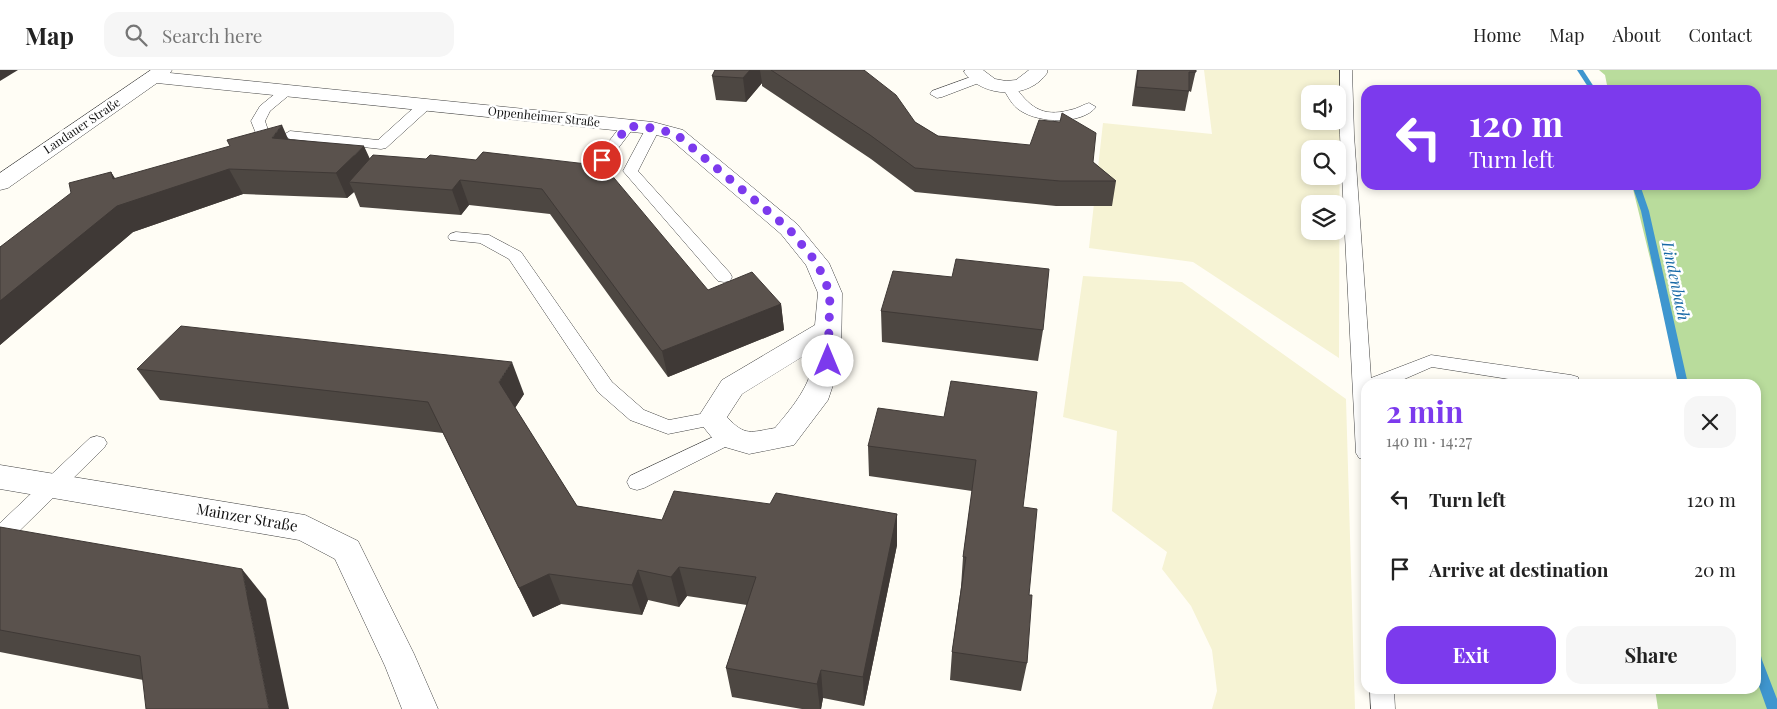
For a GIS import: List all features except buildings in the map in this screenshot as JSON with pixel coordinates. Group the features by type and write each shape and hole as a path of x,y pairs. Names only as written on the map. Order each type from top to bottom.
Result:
{"street":[{"path":"976,74 987,84 1008,87 1028,83 1038,70"},
{"name":"Oppenheimer Straße","path":"158,74 287,91 653,128 676,134 789,229 817,263 830,293 828,361 814,400 784,437 749,444 728,437"},
{"name":"Landauer Straße","path":"0,182 158,74"},
{"path":"728,437 711,419 732,387 828,329"},
{"name":"Mainzer Straße","path":"0,477 305,528 347,550 402,666 420,709"}],"lane":[{"path":"1346,70 1348,135 1367,379"},
{"path":"936,94 976,74"},
{"path":"1008,87 1018,102 1037,114 1063,116 1078,114 1089,107"},
{"path":"262,133 258,121 265,109 287,91"},
{"path":"290,135 381,146 425,105"},
{"path":"602,160 628,126"},
{"path":"653,128 630,172 724,277"},
{"path":"456,237 482,238 515,256 605,387 637,415 668,427 711,419"},
{"path":"1386,379 1431,361 1551,379"},
{"path":"637,482 728,437"},
{"path":"0,536 97,443"},
{"path":"1382,694 1383,709"}],"shaded area":[{"path":"1204,70 1340,70 1340,85 1301,85 1301,130 1340,130 1340,140 1301,140 1301,185 1340,185 1340,195 1301,195 1301,240 1339,240 1339,358 1193,262 1089,248 1103,123 1212,134"},
{"path":"1083,276 1182,282 1346,399 1355,709 1212,709 1217,691 1212,650 1191,606 1162,569 1167,552 1112,511 1117,431 1063,417"}],"green space":[{"path":"1599,70 1777,70 1777,709 1658,709 1656,694 1761,694 1761,379 1680,379 1633,190 1761,190 1761,85 1607,85 1605,75"}],"waterway":[{"name":"Lindenbach","path":"1580,70 1590,85"},
{"name":"Lindenbach","path":"1638,190 1645,211 1682,379"},
{"name":"Lindenbach","path":"1761,674 1774,709"}],"route":[{"path":"602,160 628,126 653,128 676,134 789,229 817,263 830,293 828,361"}]}
